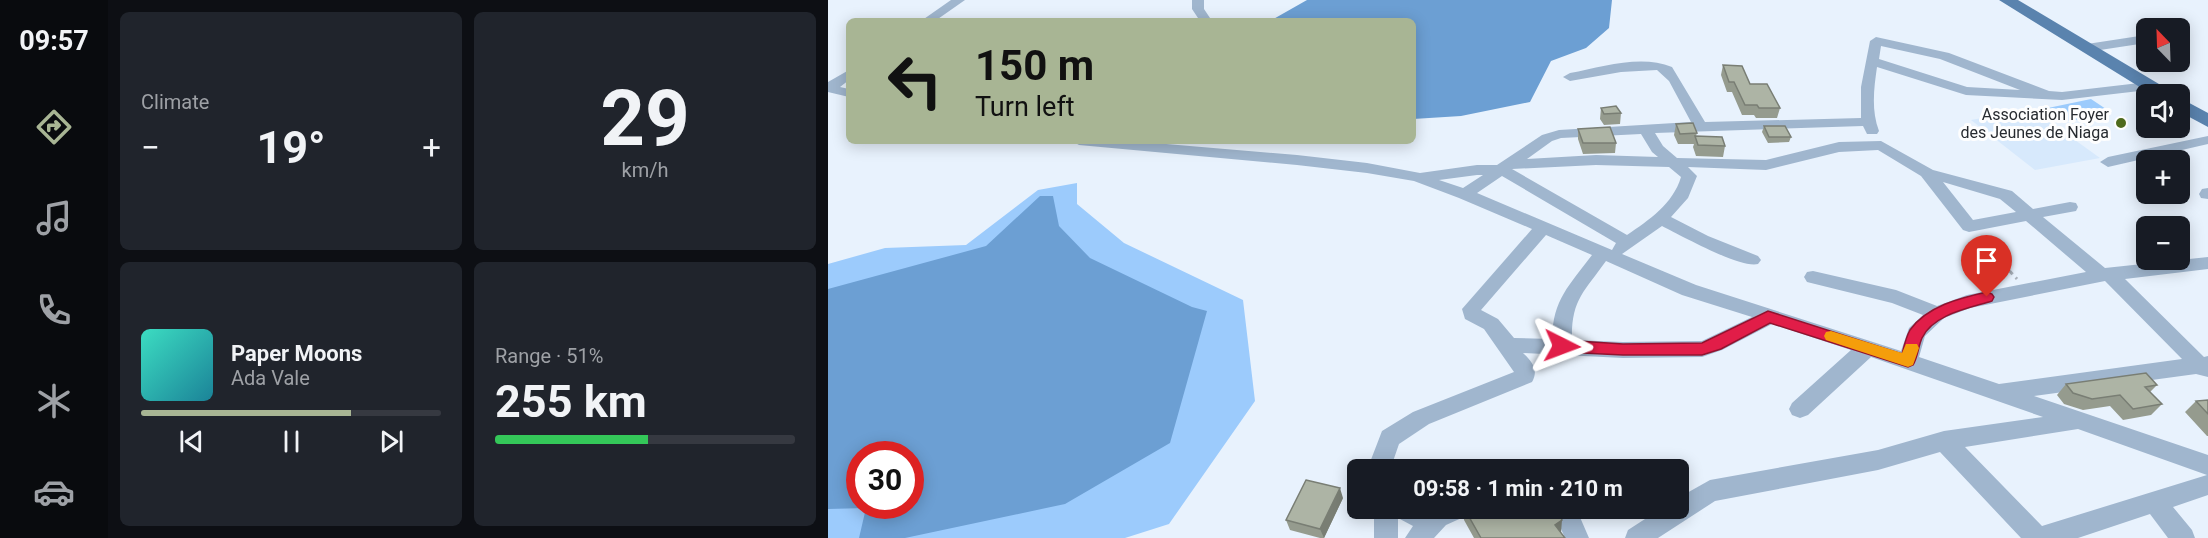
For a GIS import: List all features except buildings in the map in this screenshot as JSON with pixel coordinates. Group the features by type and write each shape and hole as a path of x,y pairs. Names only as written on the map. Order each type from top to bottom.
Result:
{"main road":[{"path":"2007,0 2146,84"},
{"path":"2190,110 2208,121"}],"street":[{"path":"932,18 959,0"},
{"path":"1198,0 1198,9 1204,18"},
{"path":"2044,94 1944,56 1876,41 1866,122 1881,145 1927,173 2006,195 2105,274 2205,367"},
{"path":"2087,48 2136,41"},
{"path":"1872,61 1966,91 2062,96 2136,91"},
{"path":"1570,77 1659,65 1670,73 1700,126"},
{"path":"828,88 846,77"},
{"path":"828,88 846,92"},
{"path":"1465,194 1552,136 1700,126 1866,122"},
{"path":"1562,346 1562,317 1568,300 1606,256 1628,243 1660,218 1679,199 1688,181 1689,176 1657,149 1646,130"},
{"path":"2108,162 2208,140"},
{"path":"1113,144 1297,160 1417,177 1465,194 1689,290 1908,361 2208,465"},
{"path":"1417,177 1587,160 1766,165 1839,147 1881,145"},
{"path":"1507,167 1628,243"},
{"path":"1927,173 1969,226 2070,207"},
{"path":"1660,218 1702,240 1752,260"},
{"path":"1382,459 1390,438 1420,418 1525,376 1524,366 1513,356 1512,350 1491,324 1472,314 1471,309 1543,228"},
{"path":"1908,361 1916,333 1938,313 1967,302 2105,274 2208,263"},
{"path":"1812,278 1896,297 1938,313"},
{"path":"1512,350 1516,345 1524,344 1623,350 1702,349 1715,345 1768,317"},
{"path":"1800,409 1868,348"},
{"path":"1996,393 2205,367"},
{"path":"1637,538 1710,491 1878,460 1944,441 2081,420"},
{"path":"1944,441 2037,538"},
{"path":"2042,538 2208,485"},
{"path":"2155,502 2183,538"},
{"path":"1386,519 1386,538"},
{"path":"1417,538 1442,519"},
{"path":"1569,519 1577,538"}],"path":[{"path":"1969,226 1989,251 2027,288"}],"shaded area":[{"path":"1307,0 1612,0 1609,28 1586,48 1551,61 1530,102 1461,116 1416,119 1416,18 1275,18"},
{"path":"2091,99 2112,113 2069,121 2048,108"},
{"path":"2032,109 2100,158 2035,170 1971,120"},
{"path":"1077,183 1077,204 1124,243 1243,300 1255,401 1169,524 1125,538 828,538 828,264 885,248 966,245 1038,190"},
{"path":"1040,196 1053,196 1059,226 1090,258 1192,307 1207,311 1170,443 1065,504 905,538 859,538 863,519 924,519 924,441 846,441 846,509 828,509 828,289 986,246"}],"slow traffic":[{"path":"1831,336 1908,361 1912,348"}],"place":[{"name":"Association Foyer des Jeunes de Niaga","path":"2121,123"}],"route":[{"path":"1562,346 1689,351 1715,345 1768,317 1908,361 1916,333 1938,313 1987,297"}]}
